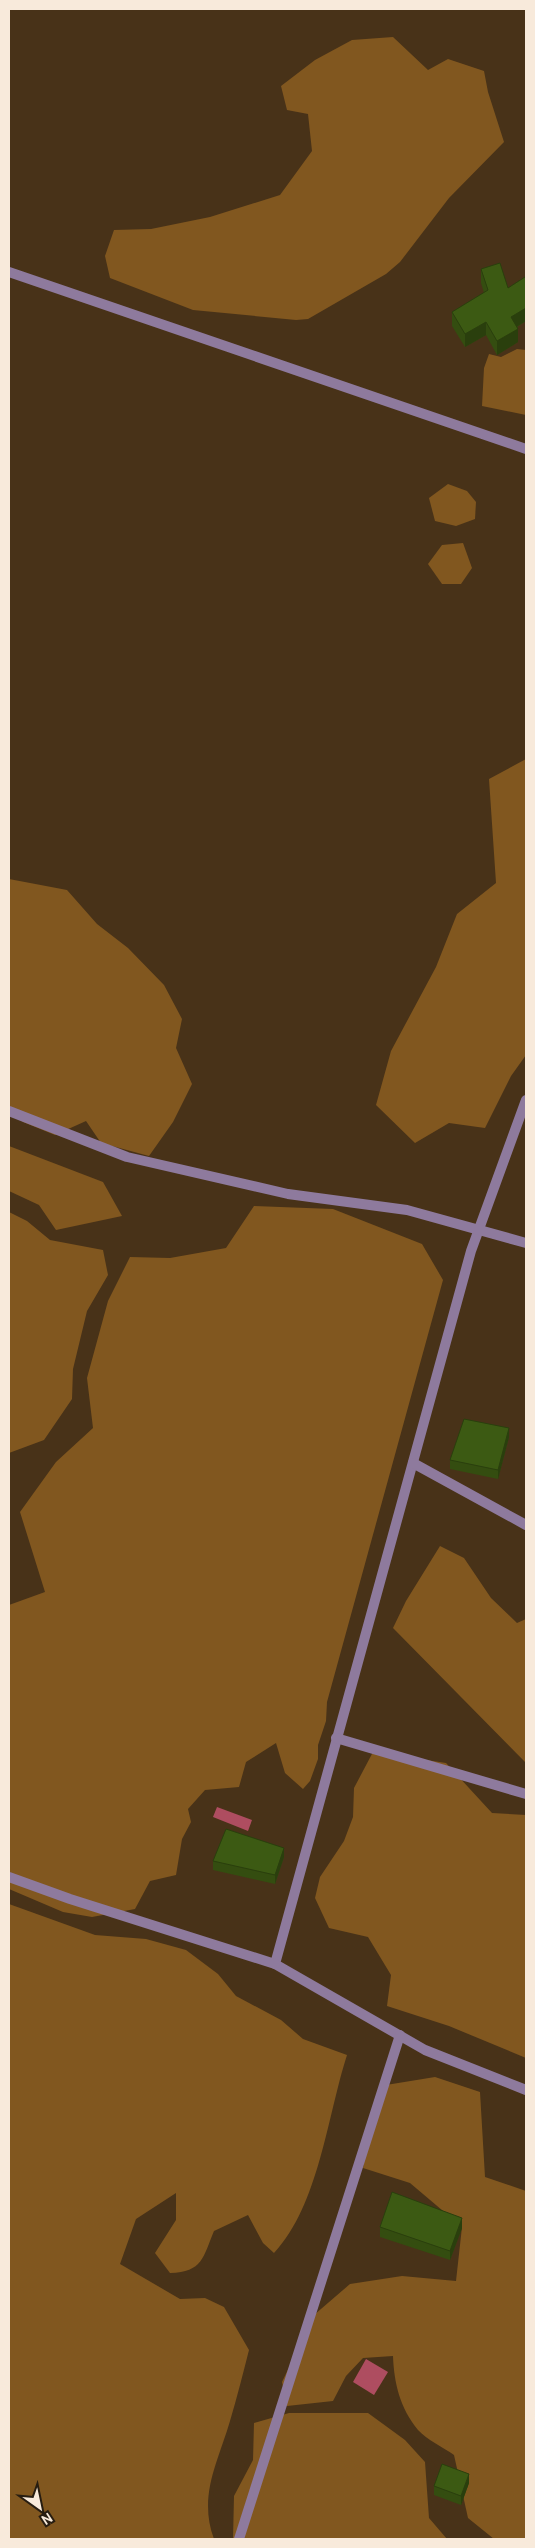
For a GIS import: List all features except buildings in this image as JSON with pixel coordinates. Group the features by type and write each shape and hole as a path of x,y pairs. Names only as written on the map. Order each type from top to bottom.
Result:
{"street":[{"path":"9,272 526,449"},
{"path":"275,1964 412,1462 479,1230 526,1100"},
{"path":"9,1111 127,1156 288,1194 407,1210 526,1243"},
{"path":"412,1462 526,1525"},
{"path":"336,1738 526,1794"},
{"path":"9,1877 70,1899 275,1964 425,2050 526,2090"},
{"path":"239,2539 400,2035"}],"shaded area":[{"path":"393,37 428,70 448,59 484,71 488,92 504,142 449,198 400,262 386,274 308,319 296,320 193,310 110,278 105,256 114,230 151,229 210,217 280,195 312,151 308,114 287,110 281,86 315,60 352,40"},
{"path":"517,349 526,350 526,415 482,406 484,368 489,354 501,357"},
{"path":"448,484 467,491 476,502 475,519 456,526 435,521 429,498"},
{"path":"463,543 472,568 461,584 442,584 428,564 442,545"},
{"path":"526,759 526,1055 511,1076 485,1128 449,1123 415,1143 376,1105 391,1051 436,967 457,914 496,883 489,779"},
{"path":"9,879 67,890 97,924 128,948 164,985 182,1019 176,1048 192,1084 173,1122 149,1156 101,1143 86,1121 55,1135 23,1122 9,1111"},
{"path":"9,1146 103,1182 122,1216 56,1230 39,1205 9,1191"},
{"path":"254,1206 333,1209 422,1244 443,1280 327,1702 326,1721 318,1745 318,1759 310,1781 303,1789 285,1773 276,1743 246,1762 239,1787 205,1790 188,1809 191,1822 182,1839 176,1875 150,1881 135,1909 92,1917 63,1912 9,1889 9,1605 45,1592 20,1512 56,1462 93,1428 87,1378 108,1301 130,1257 170,1258 226,1248"},
{"path":"9,1212 27,1221 50,1240 103,1250 108,1275 87,1311 73,1369 72,1399 44,1440 9,1453"},
{"path":"440,1546 464,1558 491,1598 517,1623 526,1619 526,1763 393,1628 406,1601"},
{"path":"373,1752 446,1763 492,1813 526,1815 526,2058 449,2026 387,2006 391,1975 368,1937 329,1928 315,1898 320,1877 344,1841 353,1817 354,1788"},
{"path":"217,1807 252,1820 248,1831 213,1817"},
{"path":"9,1904 95,1935 146,1939 186,1950 218,1974 236,1996 281,2020 303,2039 347,2055 312,2186 302,2211 274,2253 263,2243 248,2215 214,2231 204,2255 196,2266 189,2270 170,2273 155,2253 176,2220 176,2193 136,2219 120,2264 180,2299 205,2298 224,2307 249,2350 230,2421 215,2465 209,2494 208,2508 214,2539 9,2539"},
{"path":"435,2077 480,2092 485,2177 526,2191 526,2539 494,2539 468,2518 454,2455 426,2437 412,2422 399,2395 393,2356 363,2358 346,2376 333,2401 287,2406 282,2382 314,2315 350,2284 402,2276 456,2281 462,2227 410,2183 363,2168 369,2130 386,2085"},
{"path":"366,2359 388,2372 374,2395 353,2382"},
{"path":"289,2413 368,2413 405,2440 425,2462 429,2518 447,2539 233,2539 234,2496 253,2460 254,2423"}]}
